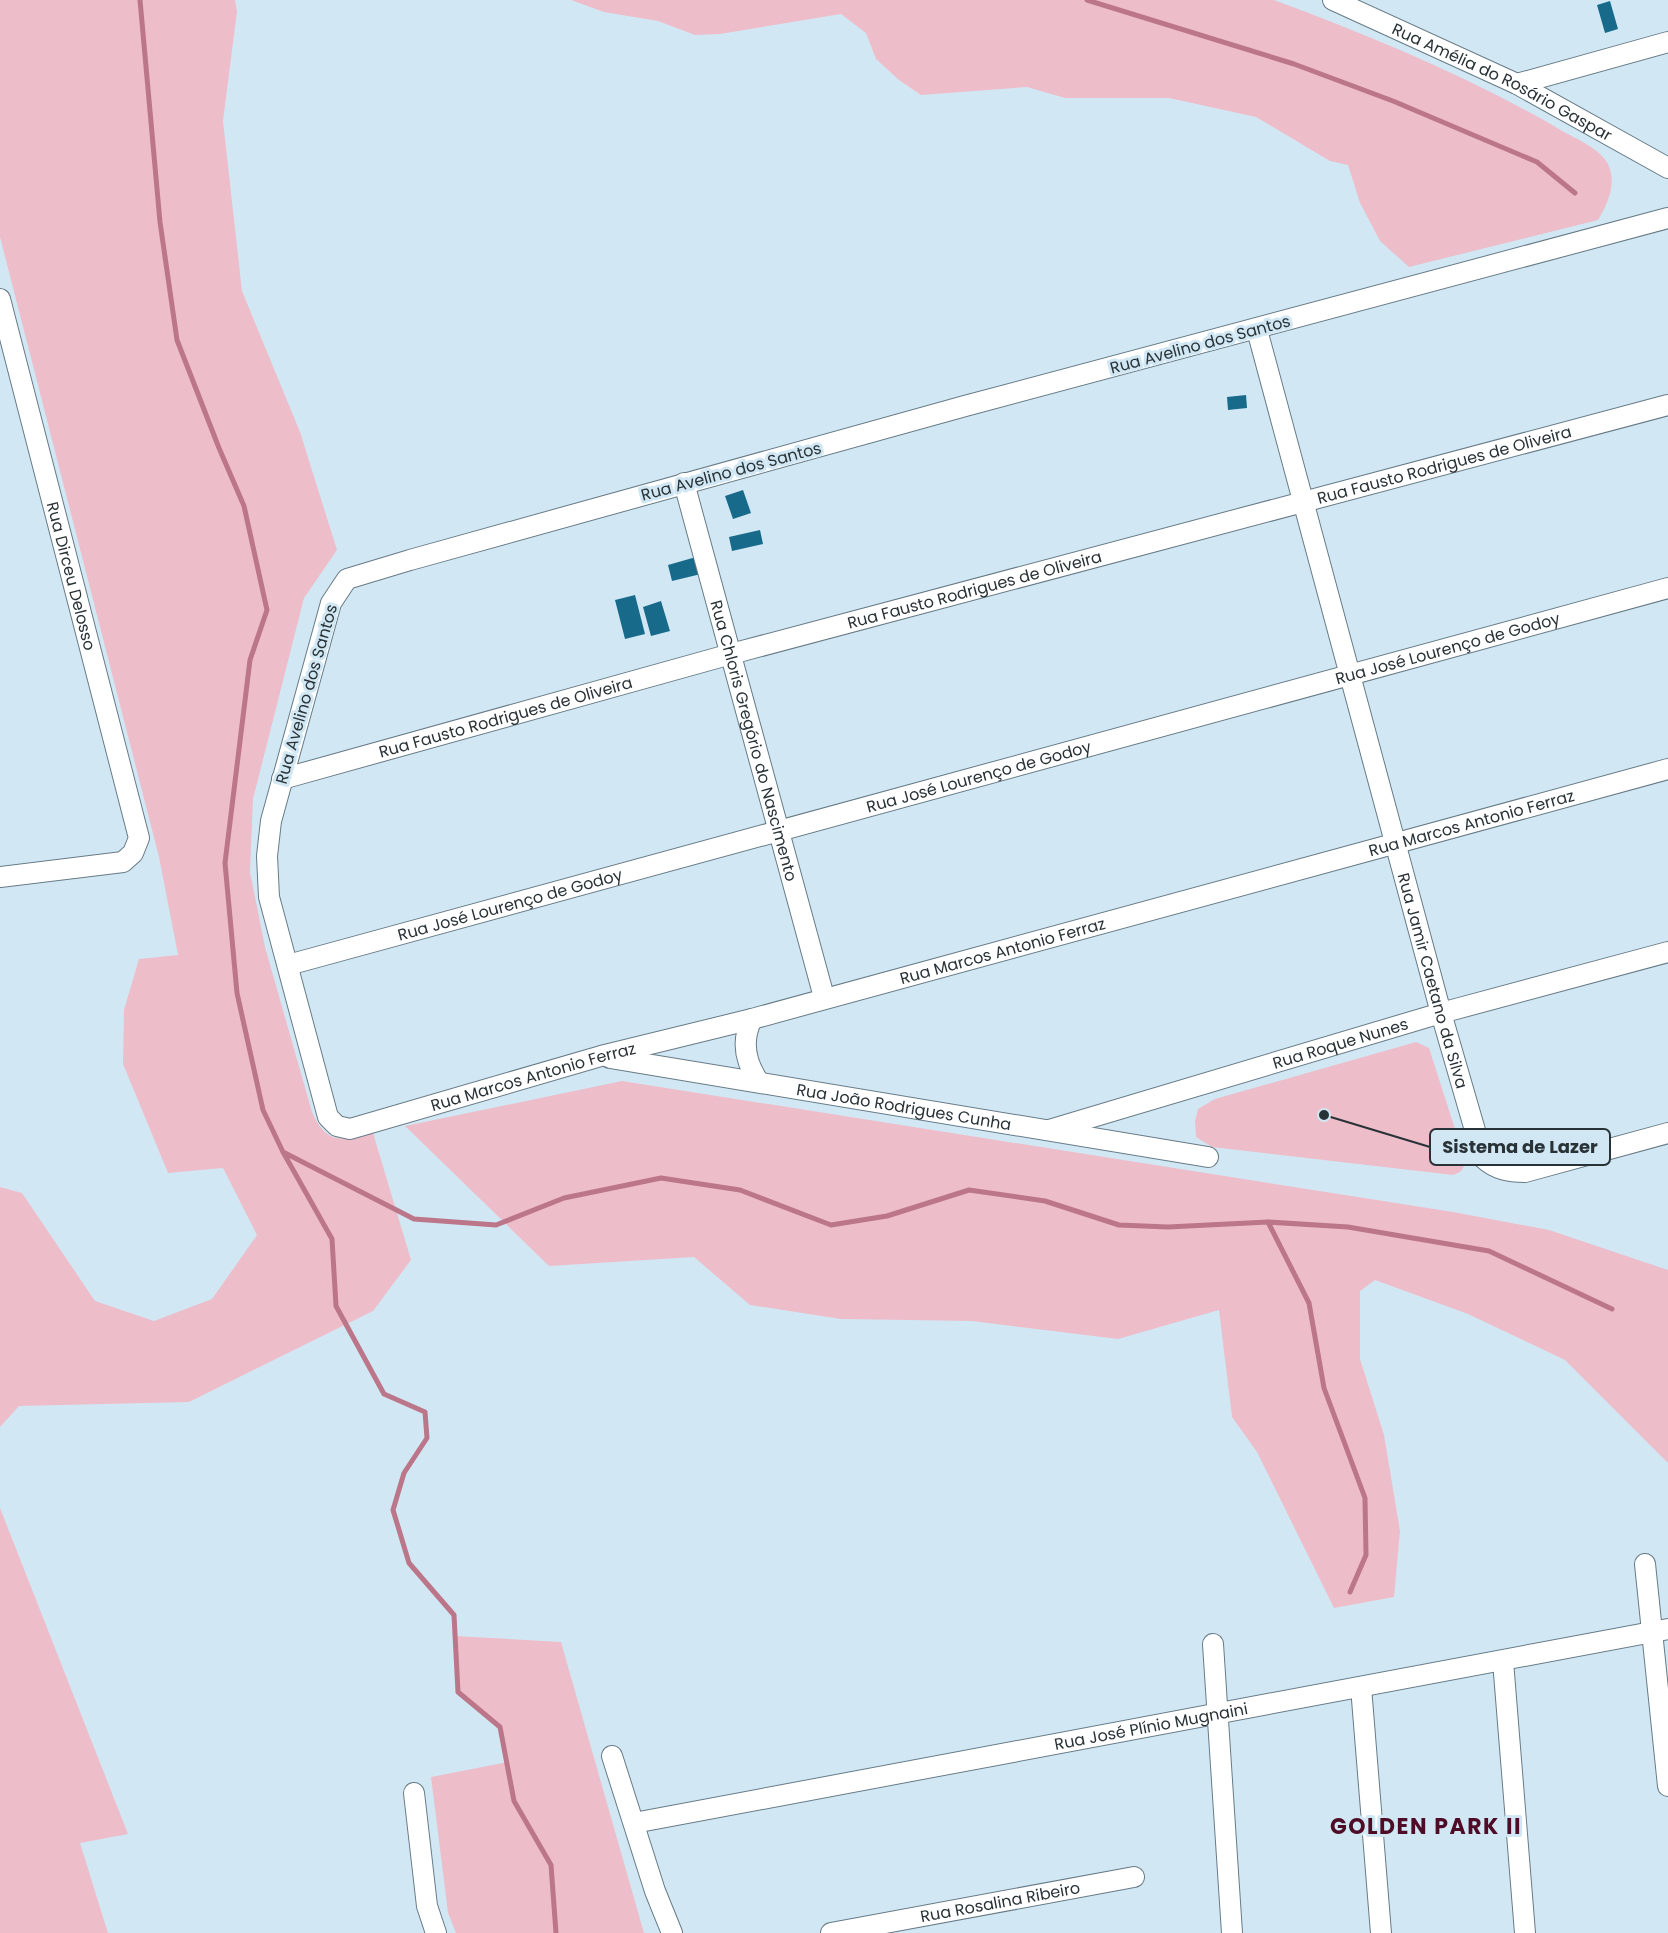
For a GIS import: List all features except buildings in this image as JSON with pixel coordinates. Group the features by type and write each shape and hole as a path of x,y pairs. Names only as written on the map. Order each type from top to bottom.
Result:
{"street":[{"name":"Rua Amélia do Rosário Gaspar","path":"1333,0 1355,4 1517,84 1668,168"},
{"path":"1517,84 1668,42"},
{"name":"Rua Avelino dos Santos","path":"337,1126 328,1117 269,897 267,856 271,821 331,603 347,579 684,483 1668,218"},
{"name":"Rua Dirceu Delosso","path":"0,299 139,838 133,853 123,862 0,876"},
{"name":"Rua Jamir Caetano da Silva","path":"1257,330 1441,1013 1483,1158 1502,1170 1526,1172 1668,1134"},
{"name":"Rua Fausto Rodrigues de Oliveira","path":"282,779 731,654 1668,405"},
{"name":"Rua Chloris Gregório do Nascimento","path":"684,483 824,998"},
{"name":"Rua José Lourenço de Godoy","path":"288,965 1349,673 1668,588"},
{"name":"Rua Marcos Antonio Ferraz","path":"337,1126 350,1129 601,1056 752,1018 1668,770"},
{"name":"Rua Roque Nunes","path":"1049,1130 1441,1013 1668,951"},
{"path":"752,1018 746,1032 746,1049 748,1067 759,1082"},
{"name":"Rua João Rodrigues Cunha","path":"601,1056 1208,1157"},
{"path":"1645,1563 1660,1631 1668,1786"},
{"name":"Rua José Plínio Mugnaini","path":"634,1823 1660,1631"},
{"path":"1213,1644 1233,1933"},
{"path":"1503,1660 1525,1933"},
{"path":"1361,1687 1381,1933"},
{"path":"612,1756 672,1933"},
{"path":"414,1793 427,1906 436,1933"},
{"name":"Rua Rosalina Ribeiro","path":"831,1933 1134,1877"}],"shaded area":[{"path":"0,0 235,0 237,11 223,121 242,291 300,432 337,550 304,598 253,799 250,872 265,947 312,1112 324,1131 336,1138 373,1133 411,1260 373,1311 189,1402 19,1406 0,1427 0,1187 22,1193 95,1301 154,1321 212,1299 257,1235 223,1168 168,1173 123,1064 124,1010 139,959 178,955 159,857 0,237"},
{"path":"571,0 1274,0 1458,76 1595,149 1611,171 1610,193 1598,220 1409,267 1380,241 1360,203 1348,165 1330,161 1256,117 1169,98 1065,98 1027,87 921,95 899,80 876,59 866,33 841,14 720,34 695,35 658,21 604,12"},
{"path":"1416,1042 1429,1048 1465,1160 1462,1170 1456,1174 1212,1147 1196,1137 1195,1121 1198,1109 1215,1099"},
{"path":"622,1081 1453,1212 1549,1230 1668,1270 1668,1463 1565,1360 1468,1314 1375,1280 1360,1291 1360,1359 1384,1435 1400,1531 1394,1597 1334,1608 1257,1452 1232,1417 1219,1310 1118,1339 972,1321 841,1319 750,1305 694,1257 549,1266 405,1126"},
{"path":"0,1508 128,1834 80,1843 108,1933 0,1933"},
{"path":"455,1636 561,1642 644,1933 456,1933 448,1913 431,1777 508,1762 500,1727 458,1692"}],"waterway":[{"path":"140,0 160,222 177,340 244,506 267,610 250,660 225,863 237,993 263,1110 283,1152 332,1239 336,1306 384,1394 425,1412 427,1438 404,1473 393,1510 409,1563 454,1615 458,1692 500,1727 514,1801 551,1865 556,1933"},
{"path":"1087,0 1294,64 1393,101 1537,162 1575,193"},
{"path":"283,1152 414,1219 496,1225 564,1198 661,1178 740,1190 831,1225 887,1216 969,1190 1045,1201 1119,1225 1168,1227 1268,1222 1348,1227 1489,1251 1612,1309"},
{"path":"1268,1222 1309,1303 1324,1388 1365,1498 1366,1555 1350,1592"}],"place":[{"name":"Sistema de Lazer","path":"1324,1115"}],"district":[{"name":"GOLDEN PARK II","path":"1426,1826"}]}
